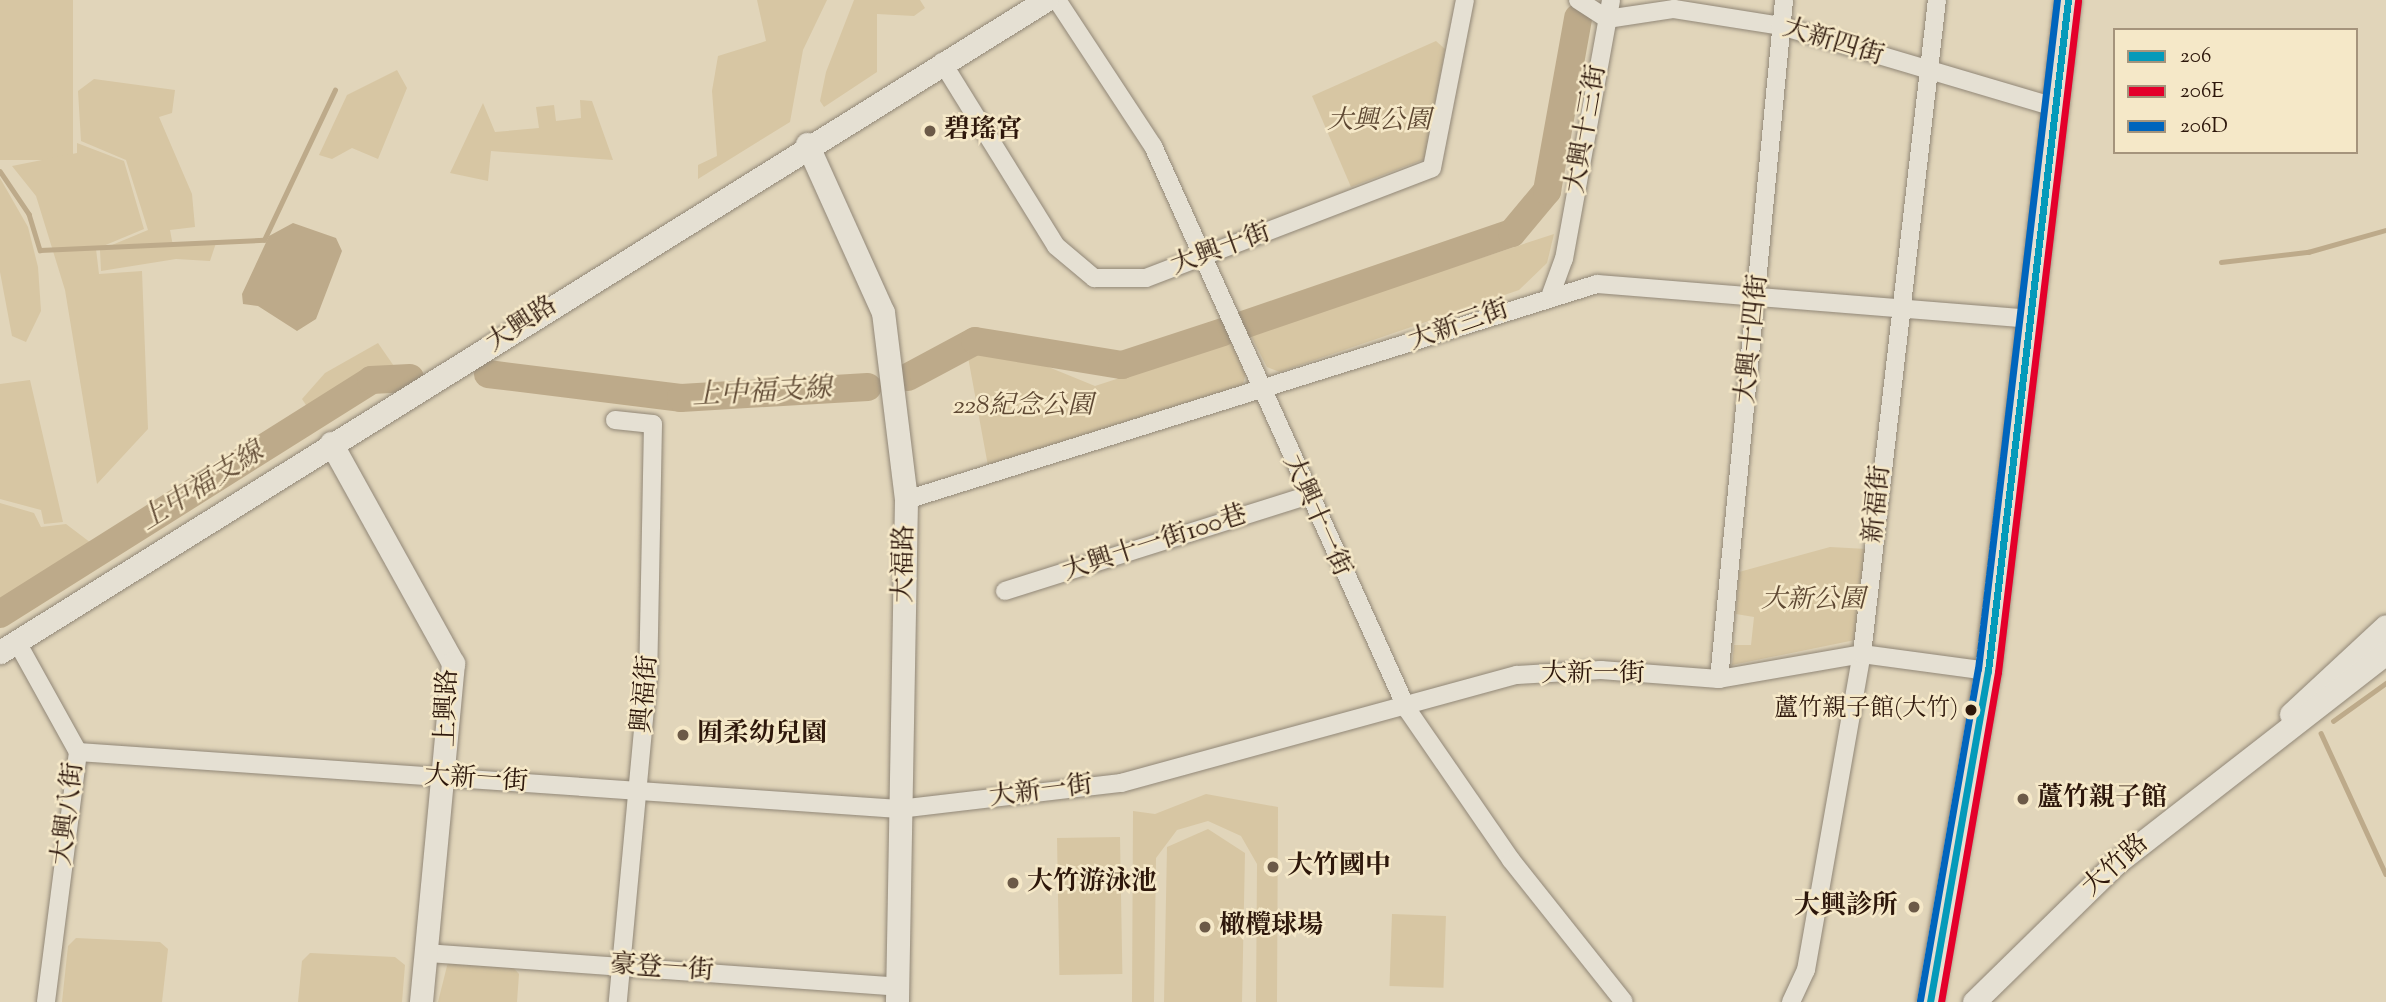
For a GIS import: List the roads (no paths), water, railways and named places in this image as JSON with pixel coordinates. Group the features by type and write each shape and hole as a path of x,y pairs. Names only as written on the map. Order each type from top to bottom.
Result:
{"main road":[{"path":"1930,1002 1988,671 2068,0"}],"street":[{"name":"大興路","path":"8,647 807,144 1045,0"},
{"name":"大興十一街","path":"1057,0 1153,146 1200,260 1306,496 1407,709 1511,860 1624,1002"},
{"name":"大興十街","path":"942,62 1056,246 1094,278 1146,278 1200,260 1432,169 1465,0"},
{"path":"1578,0 1607,19"},
{"name":"大興十三街","path":"1550,294 1564,259 1611,0"},
{"name":"大興十四街","path":"1719,679 1784,0"},
{"name":"新福街","path":"1791,1002 1806,970 1862,654 1937,0"},
{"name":"大新四街","path":"1607,19 1674,9 1782,26 1927,72 2054,107"},
{"name":"大福路","path":"807,144 883,312 906,500 897,994"},
{"path":"1564,259 1581,281 1597,284"},
{"name":"大新三街","path":"906,500 1261,391 1550,294 1597,284 1901,306 2030,319"},
{"name":"興福街","path":"615,421 653,424 650,638 618,1002"},
{"name":"上興路","path":"331,443 453,663 421,1002"},
{"name":"大興十一街100巷","path":"1004,592 1306,496"},
{"name":"大竹路","path":"1974,1002 2116,863 2267,741 2386,626"},
{"name":"大興八街","path":"8,647 78,752 46,1002"},
{"name":"大竹路","path":"2267,741 2307,718 2386,653"},
{"name":"大新一街","path":"78,752 899,810 1121,783 1407,709 1517,675 1601,670 1719,679 1862,654 1988,671"},
{"name":"豪登一街","path":"426,953 621,966 897,994"}],"waterway":[{"path":"1243,325 1512,233 1547,191 1578,18"},
{"path":"0,171 29,214 40,250 264,240 335,90"},
{"path":"2221,262 2308,252 2386,230"},
{"path":"908,377 975,341 1122,365 1223,332"},
{"name":"上中福支線","path":"488,374 681,398 868,387"},
{"name":"上中福支線","path":"0,614 371,380 410,378"},
{"path":"2333,721 2386,683"},
{"path":"2321,733 2386,874"}],"place":[{"name":"碧瑤宮","path":"930,131"},
{"name":"蘆竹親子館(大竹)","path":"1971,710"},
{"name":"囿柔幼兒園","path":"683,735"},
{"name":"蘆竹親子館","path":"2023,799"},
{"name":"大竹國中","path":"1273,867"},
{"name":"大竹游泳池","path":"1013,883"},
{"name":"大興診所","path":"1914,907"},
{"name":"橄欖球場","path":"1205,927"}],"park label":[{"name":"大興公園","path":"1379,122"},
{"name":"228紀念公園","path":"1023,407"},
{"name":"大新公園","path":"1813,601"}]}
